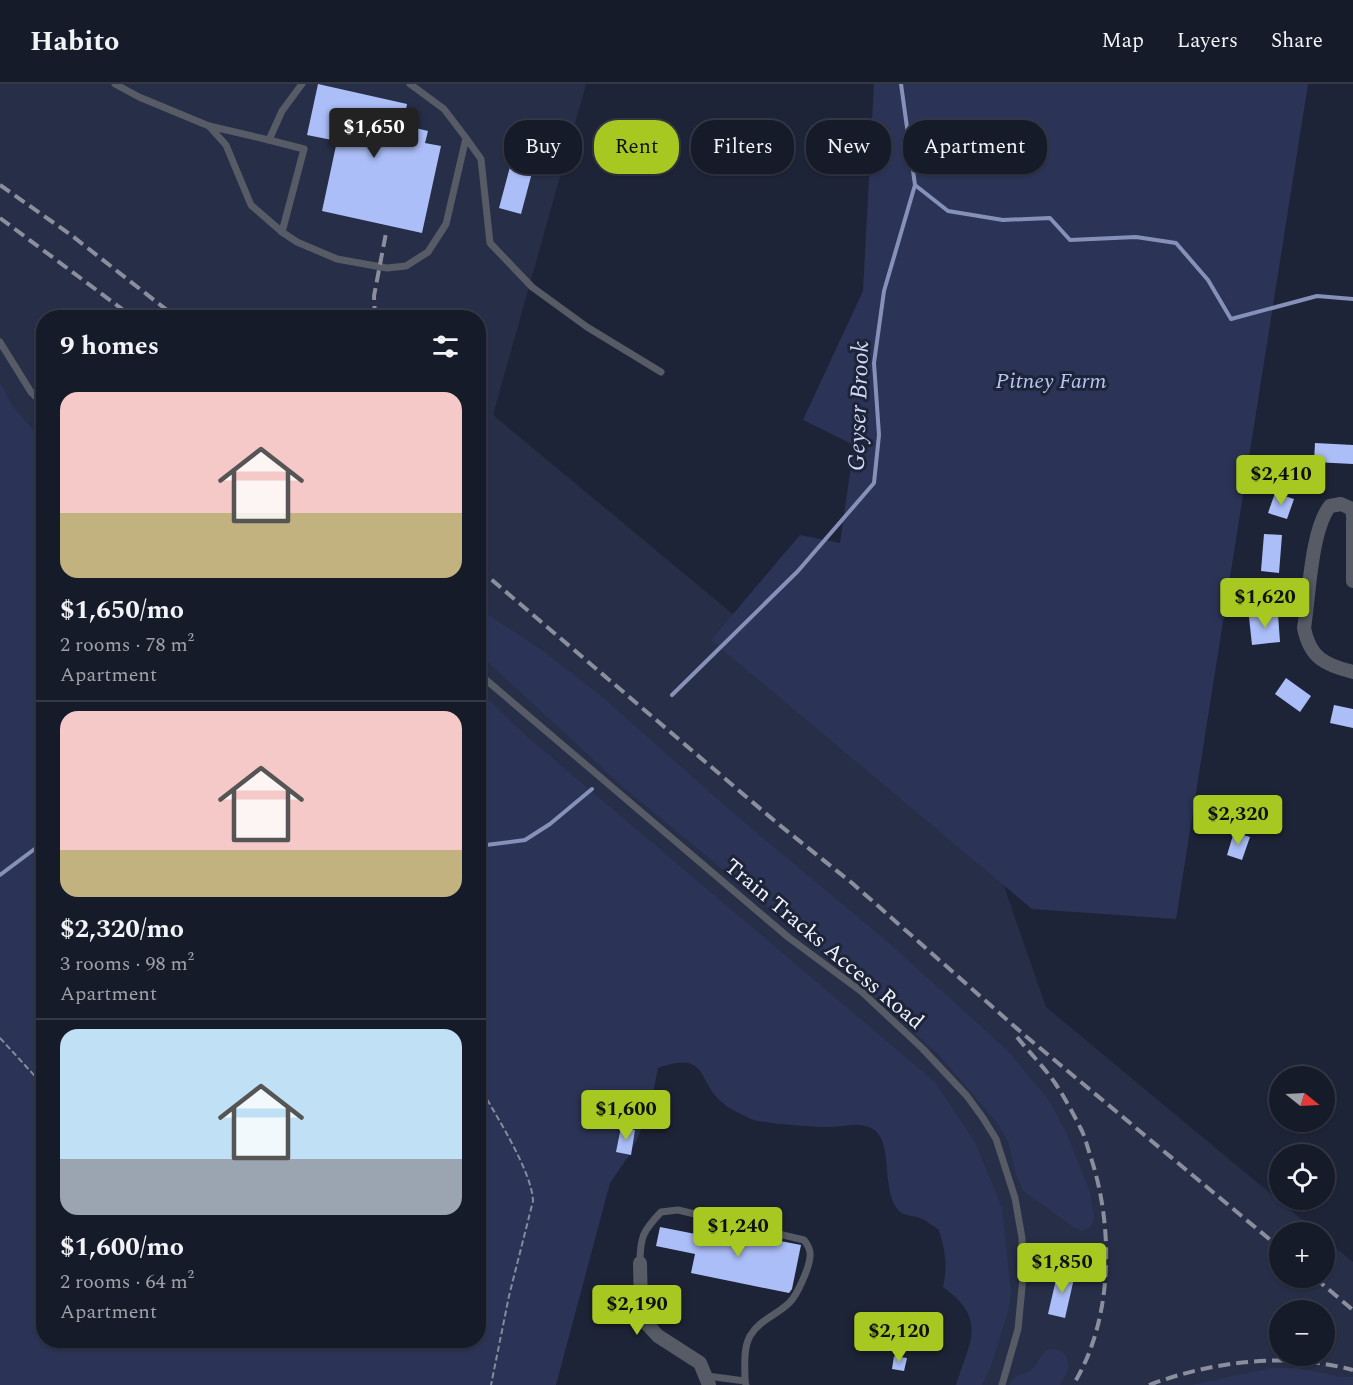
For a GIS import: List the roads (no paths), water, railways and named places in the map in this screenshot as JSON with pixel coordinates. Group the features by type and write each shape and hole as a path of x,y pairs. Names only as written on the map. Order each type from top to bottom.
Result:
{"street":[{"path":"1353,516 1352,509 1341,504 1330,506 1326,511 1316,542 1304,628 1306,640 1315,655 1329,665 1353,672"},
{"path":"1353,521 1353,581"},
{"path":"640,1263 641,1307 647,1324 658,1336 700,1363 708,1381"}],"lane":[{"path":"115,84 139,97 209,126 304,149 282,232"},
{"path":"269,140 282,111 302,84"},
{"path":"410,84 444,109 481,159 490,243 532,287 587,327 661,372"},
{"path":"209,126 226,145 251,205 282,232 297,242 337,259 387,268 406,266 428,252 446,224 466,138"},
{"path":"0,342 36,397"},
{"name":"Train Tracks Access Road","path":"486,680 779,930 862,992 922,1048 967,1096 983,1118 1000,1149 1015,1198 1022,1238 1023,1277 1018,1329 1002,1385"},
{"path":"640,1263 640,1242 648,1226 661,1212 678,1210 804,1240 808,1246 810,1257 791,1302 772,1314 751,1334 745,1351 745,1383 708,1381"}],"waterway":[{"name":"Geyser Brook","path":"672,695 798,571 874,483 879,435 874,363 884,291 915,185 901,84"},
{"path":"915,185 948,211 1003,220 1050,218 1070,240 1136,237 1176,243 1208,280 1231,319 1317,296 1353,299"},
{"name":"Geyser Brook","path":"486,845 525,840 550,824 592,789"},
{"name":"Geyser Brook","path":"0,875 36,848"}],"railway":[{"path":"0,185 71,235 167,310"},
{"path":"0,218 123,310"},
{"path":"375,310 374,296 386,233"},
{"path":"486,575 777,823 852,883 1022,1033 1269,1239"},
{"path":"1017,1037 1055,1083 1082,1131 1104,1214 1106,1274 1102,1304 1096,1332 1086,1360 1073,1385"},
{"path":"1327,1288 1353,1310"},
{"path":"1149,1385 1198,1370 1250,1362 1302,1361 1353,1370"}],"park label":[{"name":"Pitney Farm","path":"1051,380"}]}
